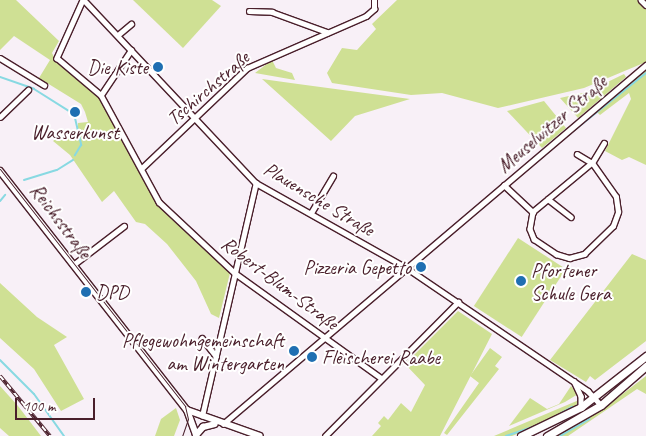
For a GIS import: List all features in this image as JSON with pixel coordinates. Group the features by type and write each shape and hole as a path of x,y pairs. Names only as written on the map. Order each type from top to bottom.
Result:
{"main road":[{"name":"Reichsstraße","path":"0,171 187,410"},
{"path":"521,436 581,407 646,356"},
{"path":"547,436 601,405 645,368"},
{"path":"187,410 201,418 260,436"},
{"path":"187,410 196,435"},
{"path":"196,435 201,418"},
{"path":"196,435 202,427 223,424"}],"street":[{"name":"Plauensche Straße","path":"83,0 256,182 407,268 573,380 595,397 601,405"},
{"name":"Robert-Blum-Straße","path":"83,0 57,54 61,63 101,95 159,202 235,273 381,378"},
{"name":"Tschirchstraße","path":"142,168 247,68 369,14 376,5 374,0"},
{"path":"641,0 646,4"},
{"path":"249,11 272,12 326,32"},
{"path":"118,35 132,24"},
{"path":"101,95 131,50"},
{"path":"0,58 44,85"},
{"name":"Meuselwitzer Straße","path":"223,424 646,65"},
{"path":"0,117 28,90"},
{"path":"578,154 592,163 616,197 618,212 613,226 584,254 569,258 556,254 534,238 530,229 533,212 592,163 604,142"},
{"path":"311,213 333,176"},
{"path":"201,418 256,182"},
{"path":"504,185 533,212"},
{"path":"548,199 571,217"},
{"path":"74,265 124,226"},
{"path":"325,436 458,302"},
{"path":"202,338 216,356"},
{"path":"573,380 581,396 581,407"}],"green space":[{"path":"0,0 16,0 59,41 52,53 56,61 99,97 157,204 230,273 219,318 211,314 196,281 167,244 145,224 136,222 114,191 102,202 70,155 53,141 59,136 68,135 71,141 78,135 78,123 88,122 85,112 81,104 39,78 50,60 14,36 0,50"},
{"path":"133,0 212,0 221,6 183,48"},
{"path":"397,0 639,0 646,7 646,62 584,88 498,108 442,93 411,95 332,83 327,73 342,48 357,50 376,29 372,24"},
{"path":"272,60 276,68 292,73 295,80 255,73"},
{"path":"646,70 646,165 629,157 622,160 605,151 631,99 629,93 600,115 595,110"},
{"path":"624,74 626,77 578,118 560,98 587,92"},
{"path":"262,79 410,99 355,116 331,141"},
{"path":"544,101 566,128 542,148 507,111"},
{"name":"Pfortener Schule Gera","path":"518,238 566,269 522,337 474,306"},
{"path":"632,254 646,260 646,341 595,380 590,376 586,382 550,360"},
{"path":"0,283 37,317 67,337 54,345 84,399 61,411 34,369 0,338"},
{"path":"458,311 492,334 440,436 372,436 381,426 378,423 384,416 388,420 401,403 411,412 425,385 405,364"},
{"path":"490,348 502,357 495,366 499,369 447,435 444,433 479,383 470,376"},
{"path":"646,376 646,394 637,389 568,436 555,436 607,406"},
{"path":"0,386 41,436 9,436 0,428"},
{"path":"571,386 578,394 565,402 509,426 530,398 547,409 559,404"},
{"path":"579,400 575,407 530,429 512,436 494,436"},
{"path":"176,408 180,420 174,436 155,436 161,419"}],"waterway":[{"path":"547,152 646,73"},
{"path":"0,77 34,89 69,111"},
{"path":"75,118 81,145 75,155"},
{"path":"24,180 57,170 73,160"},
{"path":"0,201 5,195"},
{"path":"0,360 34,394 64,436"},
{"path":"561,413 572,407"},
{"path":"560,436 590,419"},
{"path":"506,436 532,427"}],"tram line":[{"path":"0,169 185,406 188,419 182,436"}],"railway":[{"path":"0,376 50,436"}],"place":[{"name":"Die Kiste","path":"158,67"},
{"name":"Wasserkunst","path":"75,112"},
{"name":"Pizzeria Gepetto","path":"421,267"},
{"name":"Pfortener Schule Gera","path":"521,281"},
{"name":"DPD","path":"86,292"},
{"name":"Pflegewohngemeinschaft am Wintergarten","path":"294,351"},
{"name":"Fleischerei Raabe","path":"312,357"}]}
